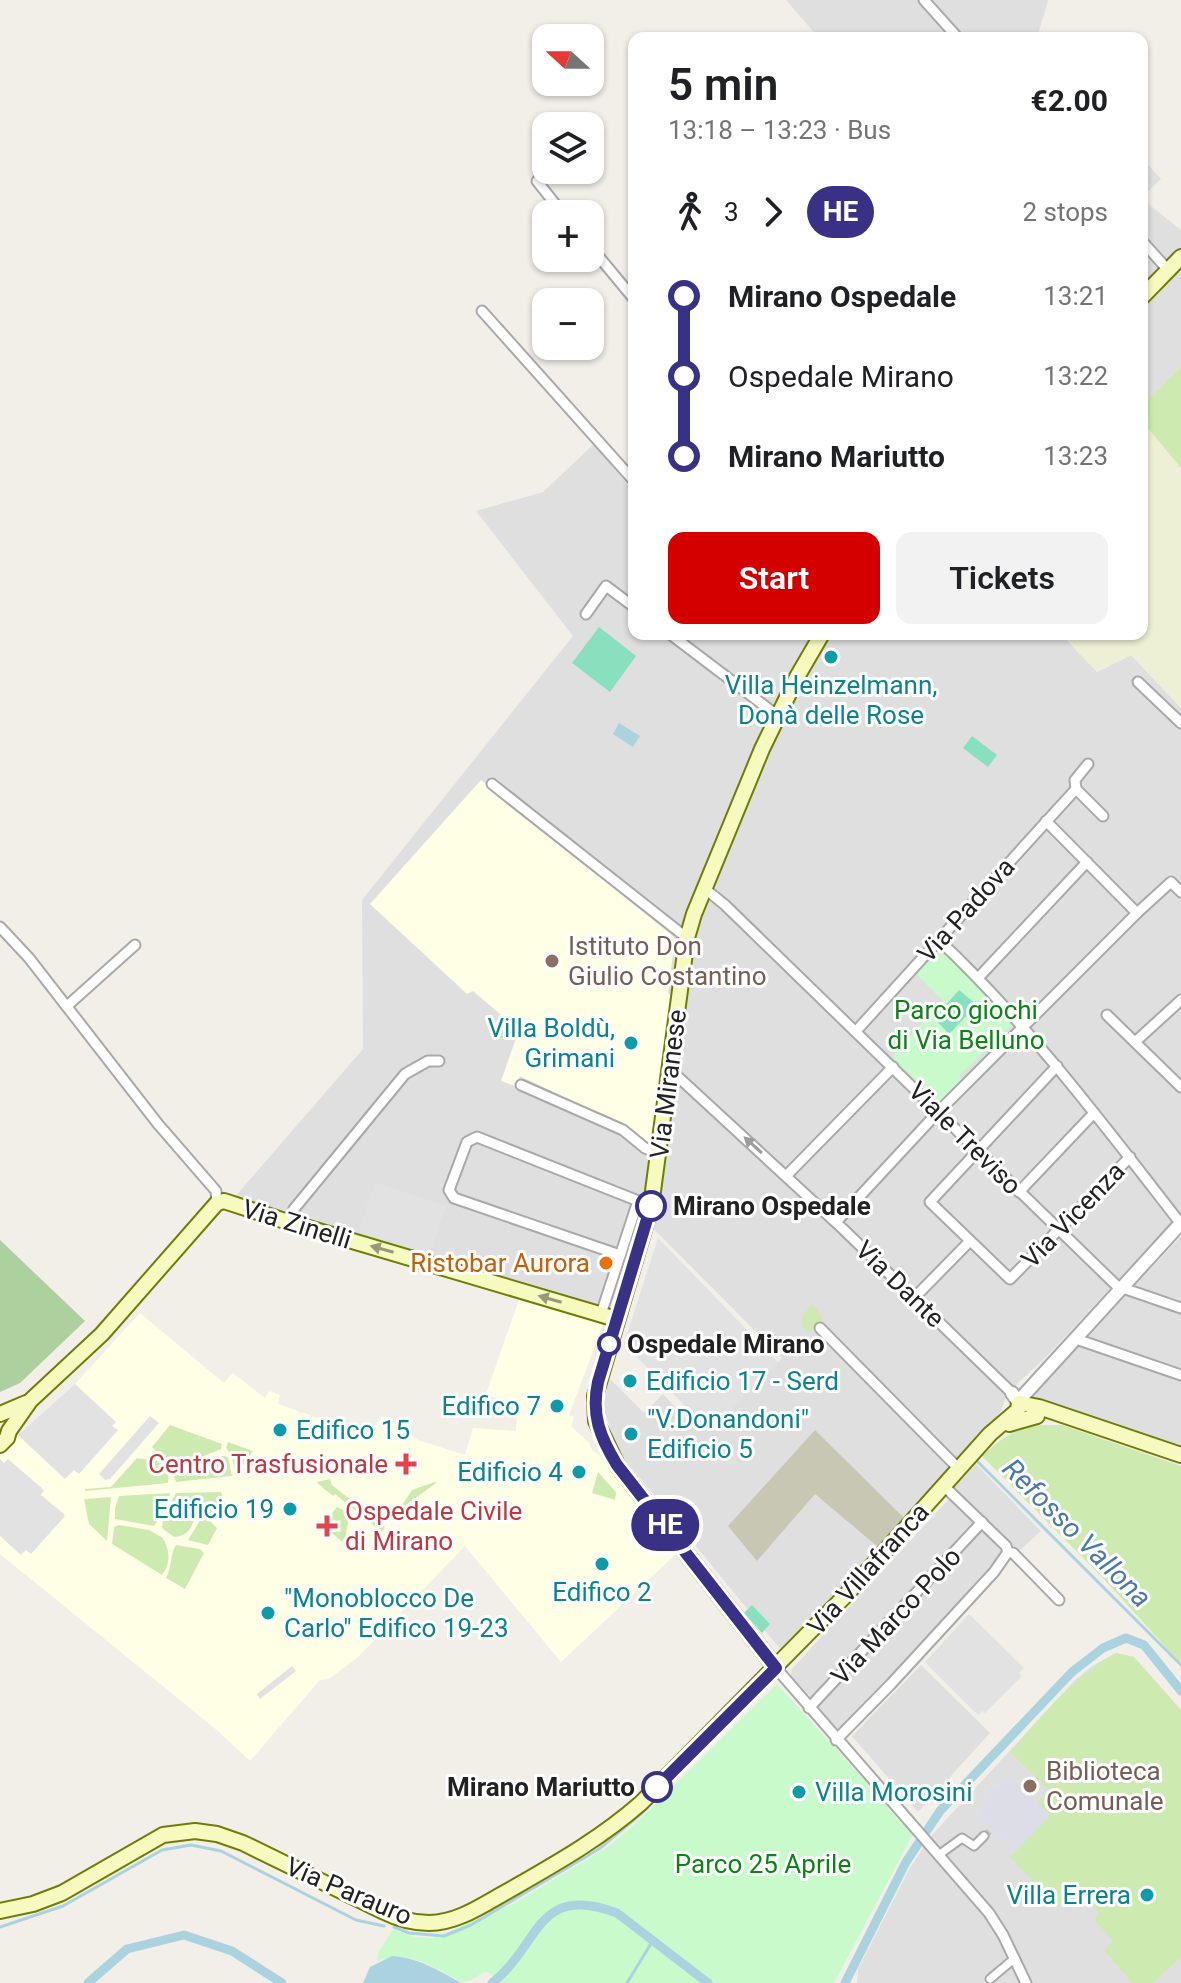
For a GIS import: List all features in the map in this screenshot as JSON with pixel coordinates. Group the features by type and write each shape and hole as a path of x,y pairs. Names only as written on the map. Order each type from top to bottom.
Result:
{"main road":[{"path":"1148,291 1181,257"},
{"name":"Via Miranese","path":"776,1668 617,1465 600,1434 595,1396 660,1154 687,938 702,890 778,716 818,640"},
{"name":"Via Zinelli","path":"217,1203 224,1201 616,1319"},
{"path":"0,1445 30,1401 102,1334 217,1203"},
{"path":"1015,1398 1023,1409 1037,1416 1069,1418"},
{"path":"1015,1398 1181,1455"},
{"name":"Via Villafranca","path":"776,1668 944,1486 990,1434 1015,1398"},
{"path":"9,1431 0,1416 30,1401"},
{"name":"Via Villafranca","path":"990,1434 1013,1422 1037,1416"},
{"name":"Via Parauro","path":"0,1911 33,1904 62,1893 163,1835 195,1831 217,1834 243,1843 388,1914 430,1924 446,1921 467,1914 611,1829 689,1757 776,1668"}],"street":[{"path":"924,0 953,32"},
{"path":"539,184 552,200"},
{"path":"1148,248 1168,270"},
{"path":"604,263 628,292"},
{"path":"482,311 628,474"},
{"path":"586,614 606,586 628,602"},
{"path":"678,640 778,716"},
{"path":"1138,682 1181,723"},
{"name":"Via Padova","path":"857,1030 1076,789 1075,780 1088,764"},
{"path":"492,784 687,938"},
{"path":"1076,789 1103,816"},
{"path":"1046,821 1137,913"},
{"name":"Via Padova","path":"978,978 1087,862"},
{"path":"836,1222 938,1112 1137,913 1171,882 1181,892"},
{"name":"Viale Treviso","path":"702,890 725,905 857,1030 977,1151 1122,1289"},
{"name":"Via Zinelli","path":"0,927 67,1006 158,1124 216,1191 217,1203"},
{"path":"939,940 978,978 1057,1066 1130,1157 1179,1228"},
{"path":"67,1006 135,945"},
{"path":"1135,1042 1181,1000"},
{"path":"1107,1015 1181,1087"},
{"path":"288,1222 294,1209 405,1074 428,1061 439,1061"},
{"path":"914,1298 970,1241 930,1202 1057,1066"},
{"path":"786,1176 893,1067"},
{"name":"Via Dante","path":"670,1074 676,1075 836,1222 1015,1398"},
{"path":"521,1085 623,1130 645,1148 660,1154"},
{"path":"1019,1192 1094,1113"},
{"path":"620,1255 451,1195 449,1190 467,1142 477,1137 645,1204"},
{"name":"Via Vicenza","path":"970,1241 1010,1279 1130,1157"},
{"name":"Via Miranese","path":"601,1314 620,1255 645,1204"},
{"name":"Via Villafranca","path":"1015,1398 1024,1395 1179,1228"},
{"path":"1122,1289 1181,1308"},
{"path":"820,1328 959,1469"},
{"path":"1076,1339 1181,1375"},
{"path":"944,1486 1006,1546 1008,1552"},
{"name":"Via Marco Polo","path":"809,1708 982,1522"},
{"path":"1008,1552 1013,1553 1059,1600"},
{"path":"836,1740 994,1572 1008,1552"},
{"path":"776,1668 989,1913 1026,1983"},
{"path":"940,1854 962,1838 974,1846 984,1836"},
{"path":"990,1979 1015,1958"}],"shaded area":[{"path":"786,0 1048,1 1039,32 814,32"},
{"path":"1148,165 1161,179 1148,191"},
{"path":"1148,204 1181,230 1181,366 1148,400"},
{"path":"1148,428 1181,468 1181,708 1132,655 1097,672 1067,640 1148,640"},
{"path":"594,444 628,486 628,640 1067,640 1097,672 1131,655 1181,708 1181,1213 1016,1385 1005,1399 1001,1411 982,1434 853,1579 781,1650 618,1451 603,1407 609,1378 644,1413 663,1394 697,1431 708,1430 782,1358 638,1213 609,1306 601,1307 233,1199 363,1049 362,900 573,636 476,511 543,492"},
{"name":"Istituto Don Giulio Costantino","path":"481,780 675,938 668,993 672,997 652,1146 623,1126 520,1076 515,1086 501,1081 519,1030 473,991 467,994 370,904"},
{"path":"375,1182 446,1206 430,1256 358,1233"},
{"path":"1181,1236 1181,1445 1036,1400 1035,1394"},
{"path":"658,1238 778,1362 709,1430 624,1344"},
{"name":"Ospedale Civile di Mirano","path":"520,1297 604,1322 569,1415 574,1417 571,1426 599,1455 676,1554 561,1662 465,1546 358,1657 329,1679 320,1680 250,1761 218,1731 0,1554 0,1451 75,1384 140,1313 224,1383 233,1373 265,1398 269,1391 280,1395 278,1404 366,1435 384,1415 418,1440 465,1455 473,1428 516,1431 517,1407 486,1394"},
{"path":"75,1384 116,1422 112,1426 118,1430 79,1474 74,1470 65,1479 18,1435"},
{"path":"150,1416 159,1423 110,1479 105,1480 99,1474"},
{"path":"815,1430 903,1517 878,1547 815,1494 757,1561 728,1526"},
{"path":"0,1459 4,1463 8,1459 44,1490 41,1495 65,1516 31,1554 26,1550 21,1555 0,1536"},
{"path":"976,1464 1041,1531 1019,1551 954,1488"},
{"path":"950,1498 976,1523 813,1699 791,1675 792,1669"},
{"path":"980,1529 1002,1552 913,1654 838,1732 816,1706"},
{"path":"969,1614 1024,1668 1019,1673 1022,1676 985,1713 982,1711 978,1715 925,1662"},
{"path":"1116,1653 1134,1657 1181,1710 1181,1983 857,1983 858,1969 911,1866 932,1835 1074,1681 1092,1666"},
{"path":"921,1665 990,1733 918,1812 852,1736"},
{"path":"292,1666 296,1671 260,1699 257,1694"},
{"path":"1010,1776 1050,1815 1015,1852 976,1813 992,1796 987,1791 991,1786 996,1790"}],"green space":[{"path":"1181,366 1181,468 1148,428 1148,400"},
{"path":"599,627 636,656 610,692 572,663"},
{"path":"972,736 997,755 988,767 963,748"},
{"name":"Parco giochi di Via Belluno","path":"941,948 1013,1024 959,1076 961,1080 938,1104 892,1056 943,1001 916,974"},
{"path":"959,990 977,1005 949,1034 934,1018"},
{"path":"0,1240 85,1321 20,1383 0,1392"},
{"path":"812,1304 821,1314 823,1322 808,1333 801,1318"},
{"path":"170,1425 222,1444 221,1449 194,1460 168,1463 152,1447"},
{"path":"1040,1425 1062,1425 1181,1466 1181,1664 1102,1577 982,1456 1015,1431"},
{"path":"228,1442 253,1451 242,1467 242,1475 236,1476 232,1457 226,1448"},
{"path":"228,1457 232,1476 176,1482 173,1474 178,1467"},
{"path":"137,1458 164,1464 168,1483 85,1491 111,1487"},
{"path":"598,1472 616,1492 615,1500 592,1493"},
{"path":"330,1479 332,1485 385,1527 382,1532 316,1482"},
{"path":"436,1483 398,1511 412,1490"},
{"path":"221,1492 227,1510 221,1520 201,1506 190,1529 181,1536 174,1537 162,1528 163,1518 176,1493"},
{"path":"170,1493 169,1502 154,1526 115,1519 119,1496"},
{"path":"111,1497 107,1541 89,1524 84,1499"},
{"path":"337,1507 350,1513 344,1543 323,1524"},
{"path":"201,1519 217,1528 208,1545 188,1540"},
{"path":"119,1525 149,1530 163,1538 168,1557 162,1575 112,1544 114,1527"},
{"path":"176,1545 200,1549 204,1553 185,1589 166,1578"},
{"path":"752,1605 770,1624 762,1633 744,1613"},
{"path":"1116,1653 1134,1657 1181,1710 1181,1957 1153,1983 1132,1983 1104,1950 1113,1941 1094,1920 1099,1914 1076,1890 1058,1907 1010,1857 1050,1815 1037,1803 1049,1790 1010,1752 1072,1685"},
{"name":"Parco 25 Aprile","path":"777,1684 913,1834 834,1983 504,1983 486,1971 461,1982 411,1958 377,1961 378,1953 393,1929 415,1937 433,1938 515,1903 608,1847"}],"water":[{"path":"619,723 640,736 633,747 613,734"},
{"path":"392,1956 420,1962 461,1983 363,1983 370,1967"}],"waterway":[{"name":"Refosso Vallona","path":"978,1462 1181,1665"},
{"path":"845,1983 906,1862 940,1811 1072,1672 1103,1648 1126,1638 1144,1645 1181,1691"},
{"name":"Refosso Vallona","path":"394,1927 409,1933 444,1936 471,1925 599,1849 642,1813 773,1679"},
{"name":"Refosso Vallona","path":"0,1927 63,1906 162,1850 191,1845 221,1851 356,1920 384,1926"},
{"path":"492,1983 508,1968 542,1922 570,1906 590,1906 617,1913 708,1983"},
{"path":"88,1983 127,1949 184,1935 232,1951 282,1983"},
{"path":"627,1983 652,1942"}],"tunnel":[{"path":"984,1836 992,1829"}],"bus line":[{"name":"HE","path":"651,1206 598,1382 594,1407 596,1421 617,1465 776,1668 657,1787"}],"place":[{"name":"Villa Heinzelmann, Donà delle Rose","path":"831,657"},
{"name":"Istituto Don Giulio Costantino","path":"552,961"},
{"name":"Villa Boldù, Grimani","path":"631,1043"},
{"name":"Mirano Ospedale","path":"651,1206"},
{"name":"Ristobar Aurora","path":"606,1263"},
{"name":"Ospedale Mirano","path":"609,1344"},
{"name":"Edificio 17 - Serd","path":"630,1381"},
{"name":"Edifico 7","path":"557,1406"},
{"name":"Edifico 15","path":"280,1430"},
{"name":"\"V.Donandoni\" Edificio 5","path":"631,1434"},
{"name":"Centro Trasfusionale","path":"406,1464"},
{"name":"Edificio 4","path":"579,1472"},
{"name":"Edificio 19","path":"290,1509"},
{"name":"Ospedale Civile di Mirano","path":"327,1526"},
{"name":"Edifico 2","path":"602,1564"},
{"name":"\"Monoblocco De Carlo\" Edifico 19-23","path":"268,1613"},
{"name":"Biblioteca Comunale","path":"1030,1786"},
{"name":"Mirano Mariutto","path":"657,1787"},
{"name":"Villa Morosini","path":"799,1792"},
{"name":"Villa Errera","path":"1147,1895"}]}
